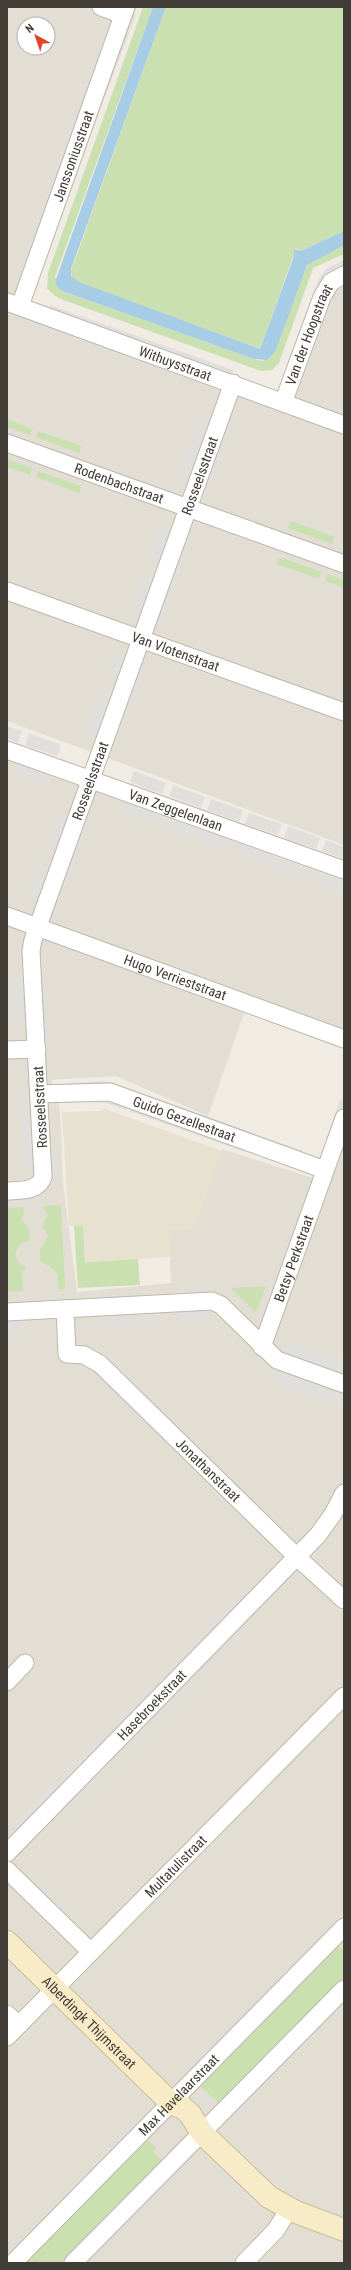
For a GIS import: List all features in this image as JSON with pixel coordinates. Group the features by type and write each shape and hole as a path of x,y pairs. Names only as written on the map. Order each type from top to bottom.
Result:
{"street":[{"path":"101,7 125,11"},
{"name":"Janssoniusstraat","path":"13,304 125,11"},
{"name":"Van der Hoopstraat","path":"283,403 322,297 331,282 344,274"},
{"name":"Withuysstraat","path":"13,304 233,383 344,425"},
{"name":"Rosseelsstraat","path":"7,1191 32,1188 40,1184 43,1174 31,951 37,929 233,383"},
{"name":"Rodenbachstraat","path":"7,443 344,564"},
{"name":"Van Vlotenstraat","path":"7,592 344,712"},
{"name":"Van Zeggelenlaan","path":"7,750 344,870"},
{"name":"Hugo Verrieststraat","path":"7,916 37,929 344,1040"},
{"path":"7,1050 37,1049"},
{"name":"Guido Gezellestraat","path":"39,1094 110,1092 325,1170"},
{"name":"Betsy Perkstraat","path":"262,1347 344,1118"},
{"path":"7,1312 212,1301 221,1305 262,1347 281,1362 344,1384"},
{"name":"Jonathanstraat","path":"65,1309 67,1354 84,1355 100,1364 297,1557 344,1600"},
{"name":"Hasebroekstraat","path":"7,1853 297,1557 322,1530 344,1493"},
{"path":"7,1682 25,1663"},
{"name":"Multatulistraat","path":"11,2026 55,1989 344,1696"},
{"path":"7,1870 91,1952"},
{"name":"Max Havelaarstraat","path":"13,2263 344,1928"},
{"name":"Alberdingk Thijmstraat","path":"7,1942 171,2103 183,2108 190,2114 202,2133 263,2192 290,2209 340,2227"},
{"path":"73,2263 344,1988"},
{"path":"244,2263 276,2230 290,2209"}],"shaded area":[{"path":"7,7 115,7 136,15 24,308 285,401 320,303 344,274 344,845 7,721"},
{"path":"70,7 86,7 92,9 91,14"},
{"path":"132,7 137,7 47,257 42,255"},
{"path":"103,38 108,40 24,275 19,274"},
{"path":"344,260 344,265 325,276 291,368 286,366 319,278 326,269"},
{"path":"344,283 344,289 336,294 330,302 305,373 300,372 331,292"},
{"path":"50,305 233,370 232,375 49,309"},
{"path":"7,309 196,377 195,382 7,314"},
{"path":"262,400 344,430 344,435 260,405"},
{"path":"200,413 212,418 188,482 177,478"},
{"path":"227,423 232,425 208,492 203,490"},
{"path":"160,524 172,529 159,563 148,559"},
{"path":"189,529 194,531 161,625 156,623"},
{"path":"143,572 155,577 140,616 129,612"},
{"path":"184,645 320,693 318,698 182,650"},
{"path":"114,653 126,657 119,677 107,672"},
{"path":"169,654 315,706 313,711 167,659"},
{"path":"142,661 147,663 117,745 112,743"},
{"path":"102,686 114,691 97,738 85,734"},
{"path":"7,726 22,731 18,743 7,738"},
{"path":"29,733 61,745 57,756 25,745"},
{"path":"7,760 344,881 344,1036 247,1005 208,1116 116,1076 51,1080 60,1111 63,1183 77,1292 171,1283 169,1230 194,1229 222,1149 322,1181 344,1136 344,2263 7,2263"},
{"path":"18,764 50,775 46,786 14,775"},
{"path":"134,771 166,783 162,794 130,782"},
{"path":"173,785 205,797 201,808 169,796"},
{"path":"211,799 243,810 239,822 207,810"},
{"path":"123,801 155,813 151,824 119,812"},
{"path":"57,811 69,816 57,848 46,843"},
{"path":"249,813 282,824 278,835 245,824"},
{"path":"162,815 194,827 190,838 158,826"},
{"path":"84,821 89,823 65,891 60,890"},
{"path":"288,826 320,838 316,849 284,838"},
{"path":"200,829 232,840 228,851 196,840"},
{"path":"326,840 344,847 344,859 322,851"},
{"path":"239,843 271,854 266,865 235,854"},
{"path":"41,856 53,860 38,901 27,896"},
{"path":"277,857 309,868 305,879 273,868"},
{"path":"315,870 344,881 343,893 311,881"},
{"path":"25,978 27,1021 14,1022 12,979"},
{"path":"41,982 46,982 48,1008 42,1009"},
{"path":"49,1019 51,1053 45,1053 43,1020"},
{"path":"101,1081 114,1083 303,1151 301,1156 69,1088 69,1083"},
{"path":"31,1088 35,1162 22,1163 18,1089"},
{"path":"93,1097 128,1105 126,1110 105,1103 94,1102"},
{"path":"340,1099 344,1101 344,1104 330,1142 326,1140"},
{"path":"131,1106 247,1148 245,1152 129,1111"},
{"path":"102,1108 222,1151 194,1229 169,1230 170,1257 85,1262 83,1225 69,1226 62,1112 101,1111"},
{"path":"56,1147 58,1179 52,1179 50,1148"},
{"path":"43,1195 43,1200 7,1203 7,1197"},
{"path":"305,1197 310,1198 275,1296 270,1294"},
{"path":"209,1289 209,1294 179,1296 179,1291"},
{"path":"164,1292 164,1297 134,1298 134,1293"},
{"path":"127,1294 128,1299 98,1301 97,1296"},
{"path":"202,1307 203,1321 181,1323 181,1309"},
{"path":"162,1310 162,1324 136,1326 135,1312"},
{"path":"128,1312 129,1326 101,1327 100,1313"},
{"path":"23,1318 24,1332 7,1333 7,1319"},
{"path":"289,1341 344,1361 344,1376 284,1355"},
{"path":"108,1357 276,1523 273,1526 104,1361"},
{"path":"281,1370 344,1393 342,1408 276,1384"},
{"path":"247,1586 251,1590 207,1634 204,1630"},
{"path":"322,1586 344,1608 344,1615 319,1590"},
{"path":"243,1628 247,1632 204,1675 200,1672"},
{"path":"199,1635 203,1638 159,1683 155,1679"},
{"path":"196,1676 200,1680 155,1725 151,1721"},
{"path":"344,1682 344,1689 114,1922 111,1919 154,1874 157,1877 161,1873 159,1870 201,1827 204,1830 208,1825 206,1823 248,1779 251,1782 255,1778 253,1775 295,1732 298,1734 303,1730 300,1727"},
{"path":"151,1684 155,1687 113,1729 110,1726"},
{"path":"344,1703 344,1710 340,1714 337,1712 333,1716 336,1718 293,1762 290,1759 286,1763 289,1766 244,1812 241,1809 237,1813 240,1816 195,1861 192,1858 188,1863 190,1865 150,1907 147,1904 143,1908 145,1911 124,1932 121,1929"},
{"path":"147,1726 151,1729 108,1772 104,1769"},
{"path":"105,1730 109,1734 64,1779 61,1776"},
{"path":"100,1773 103,1777 65,1816 61,1813"},
{"path":"57,1780 60,1783 17,1828 13,1824"},
{"path":"28,1875 79,1926 76,1930 25,1879"},
{"path":"16,1887 68,1937 64,1941 13,1891"},
{"path":"344,1913 344,1920 190,2076 186,2073"},
{"path":"344,1996 344,2002 232,2117 229,2113"},
{"path":"116,2029 149,2061 145,2065 112,2033"},
{"path":"138,2121 142,2125 13,2255 10,2252"},
{"path":"180,2162 183,2166 88,2263 81,2263"},
{"path":"218,2162 260,2202 256,2206 214,2166"}],"green space":[{"path":"143,7 153,7 55,277 58,287 65,292 262,361 270,358 308,263 344,245 344,254 313,268 279,363 272,370 261,371 58,298 47,289 48,273"},
{"path":"166,7 344,7 344,231 301,251 295,248 294,258 293,257 260,349 77,282 72,278 71,271"},
{"path":"7,419 32,429 30,435 7,427"},
{"path":"38,431 82,446 79,453 36,437"},
{"path":"7,459 32,468 30,475 7,467"},
{"path":"38,471 81,486 79,493 36,477"},
{"path":"291,521 335,537 332,544 288,528"},
{"path":"279,557 322,572 319,579 277,564"},
{"path":"328,574 344,580 344,588 325,581"},
{"path":"61,1205 65,1289 58,1289 58,1275 52,1268 40,1261 40,1250 48,1235 42,1226 48,1216 43,1206"},
{"path":"25,1207 22,1219 29,1229 30,1240 20,1244 15,1254 19,1263 26,1267 22,1274 23,1291 8,1292 7,1208"},
{"path":"83,1225 85,1262 138,1259 140,1285 78,1288 74,1226"},
{"path":"266,1286 256,1313 231,1288"},
{"path":"336,1943 344,1951 344,1982 221,2106 197,2083"},
{"path":"144,2137 156,2148 153,2152 165,2163 66,2263 24,2263"}],"water":[{"path":"153,7 166,7 71,269 71,276 79,282 260,349 294,256 294,249 301,251 344,231 344,245 307,265 275,352 267,360 254,359 65,292 59,289 55,282"}]}
